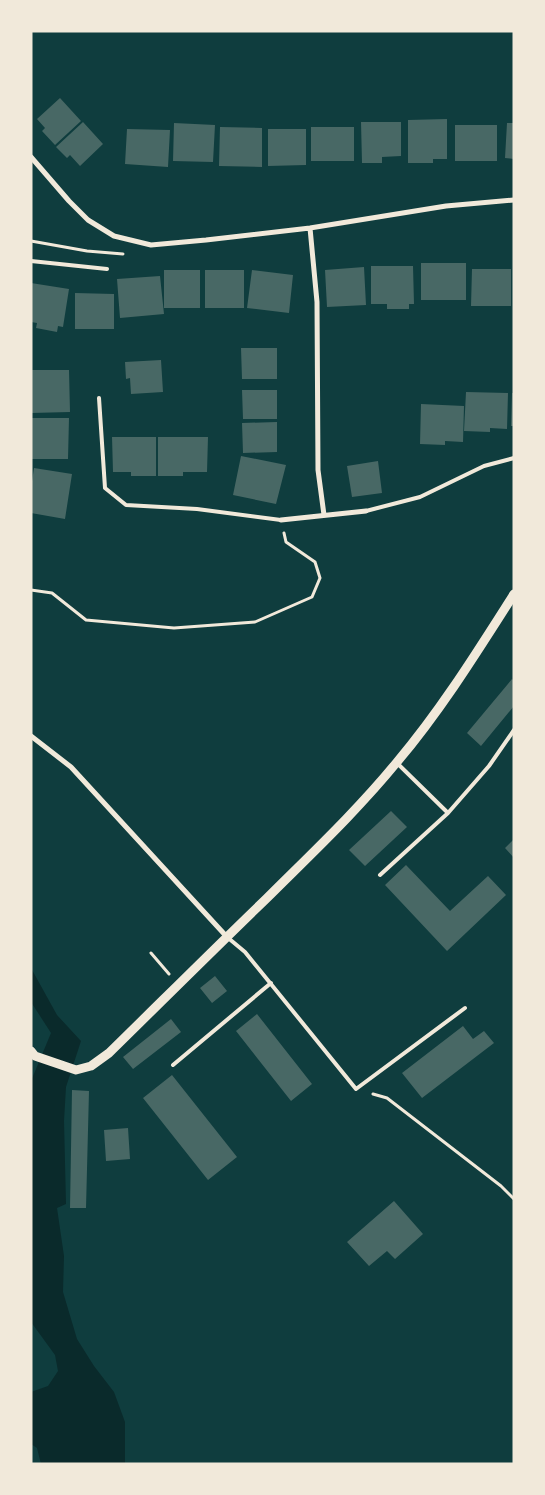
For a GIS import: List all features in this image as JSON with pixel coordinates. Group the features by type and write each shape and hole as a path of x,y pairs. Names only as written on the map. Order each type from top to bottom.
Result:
{"street":[{"path":"31,158 88,220 114,236 151,245 310,228 446,206 514,200"},
{"path":"310,228 317,302 318,470 324,515"},
{"path":"281,520 366,510"},
{"path":"33,1054 76,1070 91,1066 109,1054 309,856 397,763 452,688 514,594"},
{"path":"31,736 71,766 227,937"}],"lane":[{"path":"31,261 107,269"},
{"path":"99,398 105,488 126,505 197,509 281,520"},
{"path":"366,510 420,497 484,466 514,458"},
{"path":"380,875 448,813 489,766 514,730"},
{"path":"397,763 448,813"},
{"path":"227,937 245,952 356,1089 465,1008"},
{"path":"173,1065 271,983"}],"path":[{"path":"31,241 87,251 141,256 151,245"},
{"path":"31,590 52,593 86,620 174,628 255,622 312,597 320,578 314,562 286,542 281,520"},
{"path":"151,953 178,985"},
{"path":"356,1089 387,1098 501,1186 514,1199"}],"water":[{"path":"31,968 57,1015 81,1041 66,1087 64,1121 66,1204 57,1208 64,1256 63,1292 77,1339 94,1366 114,1392 125,1422 125,1464 41,1464 37,1448 31,1444 31,1392 48,1386 58,1371 55,1355 31,1322 31,1081 51,1033 31,1002"}],"building":[{"path":"60,98 81,121 55,145 42,131 45,128 37,119"},
{"path":"447,119 447,159 433,159 433,163 408,163 408,120"},
{"path":"83,122 103,144 80,166 70,155 67,158 56,147"},
{"path":"361,122 401,122 401,156 382,157 382,163 362,163"},
{"path":"174,123 215,125 213,162 173,161"},
{"path":"507,123 514,123 514,159 505,158"},
{"path":"455,125 497,125 497,161 455,161"},
{"path":"220,127 262,128 262,167 219,166"},
{"path":"311,127 354,127 354,161 311,161"},
{"path":"127,129 170,130 168,167 125,164"},
{"path":"268,129 306,129 306,165 268,166"},
{"path":"421,263 466,263 466,300 421,300"},
{"path":"371,266 413,266 414,304 409,304 409,309 387,309 387,304 371,304"},
{"path":"364,267 366,305 327,307 325,270"},
{"path":"472,269 511,269 511,306 471,306"},
{"path":"164,270 200,270 200,308 164,308"},
{"path":"205,270 244,270 244,308 205,308"},
{"path":"252,270 293,275 289,313 247,308"},
{"path":"160,276 164,314 120,318 117,279"},
{"path":"31,283 69,289 63,327 58,326 57,332 36,328 37,323 31,322"},
{"path":"75,293 114,294 114,329 75,329"},
{"path":"241,348 277,348 277,379 242,379"},
{"path":"161,360 163,392 131,394 130,378 126,379 125,362"},
{"path":"31,370 69,370 70,412 31,413"},
{"path":"242,390 277,390 277,419 243,419"},
{"path":"466,392 508,393 507,429 490,428 490,432 464,431"},
{"path":"512,393 514,393 514,426 511,426"},
{"path":"421,404 464,406 463,442 445,441 445,445 420,444"},
{"path":"31,418 69,418 68,459 31,459"},
{"path":"277,422 277,452 243,453 242,423"},
{"path":"112,437 156,437 156,476 131,476 131,472 113,472"},
{"path":"158,437 208,437 207,472 183,472 183,476 158,476"},
{"path":"241,456 286,465 276,504 233,495"},
{"path":"378,461 382,493 352,497 347,466"},
{"path":"34,468 72,474 65,519 31,513 31,488"},
{"path":"512,679 514,681 514,706 481,746 467,733"},
{"path":"391,811 407,827 365,866 349,850"},
{"path":"514,839 514,858 505,848"},
{"path":"406,865 450,911 488,876 506,895 447,951 385,885"},
{"path":"215,976 227,991 212,1003 200,988"},
{"path":"257,1014 312,1084 291,1101 236,1031"},
{"path":"171,1019 181,1032 133,1069 123,1057"},
{"path":"463,1026 473,1039 484,1031 494,1043 422,1098 402,1073"},
{"path":"172,1075 237,1157 208,1180 143,1098"},
{"path":"72,1090 89,1091 86,1208 70,1208"},
{"path":"128,1128 130,1159 106,1161 104,1130"},
{"path":"394,1201 423,1234 395,1259 387,1251 369,1266 347,1242"}]}
